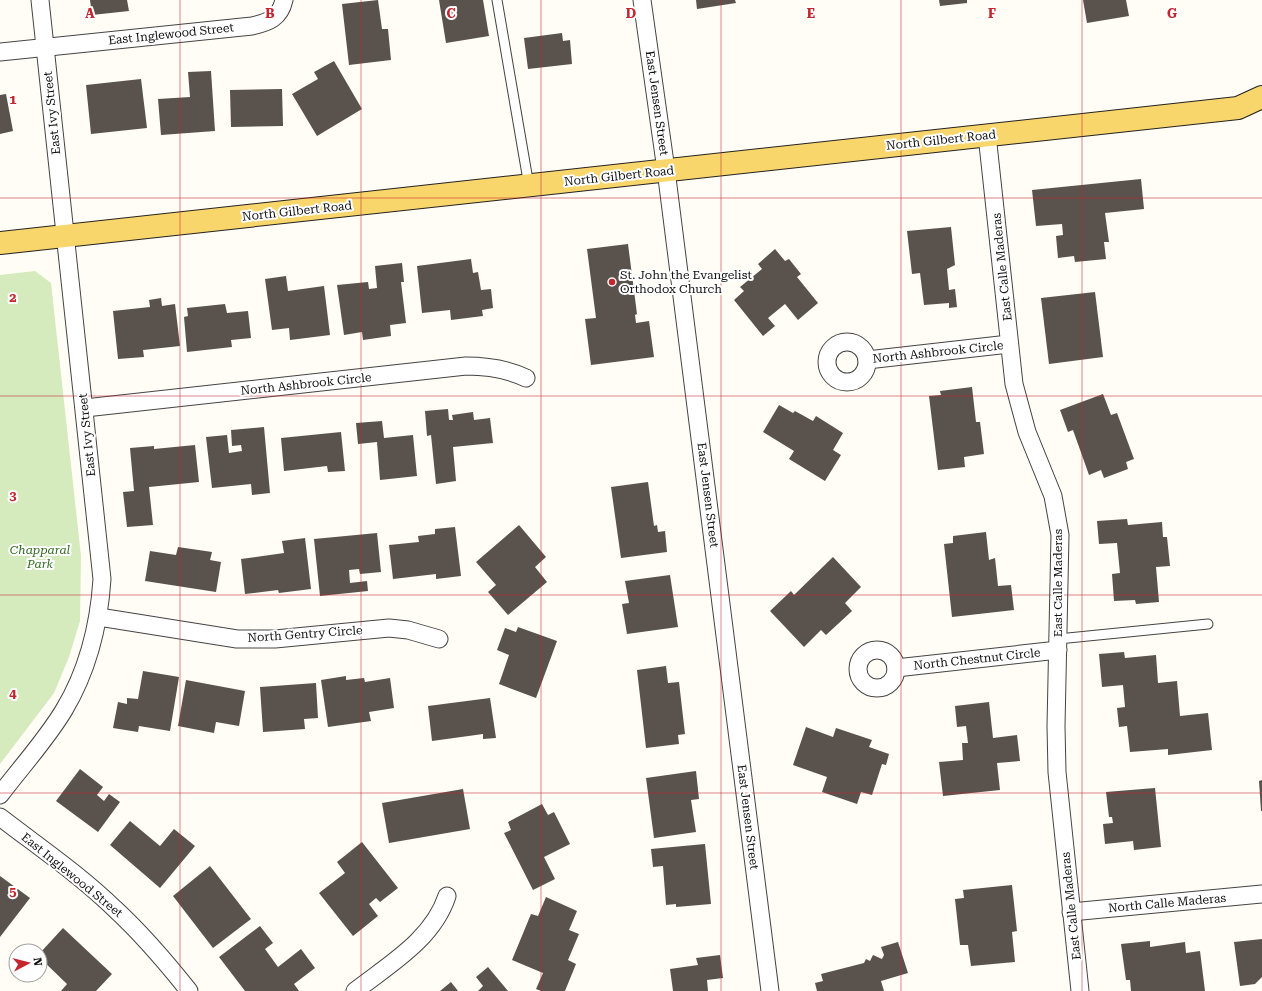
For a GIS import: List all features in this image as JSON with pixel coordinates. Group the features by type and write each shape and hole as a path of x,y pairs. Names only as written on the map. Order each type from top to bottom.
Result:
{"main road":[{"name":"North Gilbert Road","path":"0,243 1238,108 1262,97"},
{"name":"North Gilbert Road","path":"1238,108 1262,116"}],"street":[{"name":"East Ivy Street","path":"0,795 64,710 77,685 86,663 99,617 102,579 85,408 40,0"},
{"name":"East Inglewood Street","path":"45,47 257,25 270,21 278,16 284,0"},
{"name":"East Jensen Street","path":"642,0 666,170 770,991"},
{"path":"0,52 45,47"},
{"name":"East Calle Maderas","path":"987,135 1014,384 1021,415 1051,490 1060,535 1057,772 1080,991"},
{"name":"North Ashbrook Circle","path":"867,360 1009,344"},
{"name":"North Ashbrook Circle","path":"85,408 466,366 498,368 513,372 526,378"},
{"name":"North Gentry Circle","path":"99,617 237,639 275,639 389,628 408,630 440,639"},
{"name":"North Chestnut Circle","path":"896,668 1058,644"},
{"name":"East Inglewood Street","path":"0,817 91,887 115,908 167,963 189,991"},
{"name":"North Calle Maderas","path":"1071,912 1262,894"},
{"path":"355,991 429,931 444,908 447,896"}],"lane":[{"path":"497,0 529,186"},
{"path":"1058,644 1208,624"}],"green space":[{"name":"Chapparal Park","path":"35,271 51,283 81,556 80,621 69,657 54,693 0,764 0,275"}],"building":[{"path":"90,0 127,0 129,11 92,15"},
{"path":"378,0 382,29 388,29 391,60 349,65 342,4"},
{"path":"439,0 483,0 489,36 446,43"},
{"path":"696,0 735,0 736,3 697,9"},
{"path":"939,0 967,0 967,3 940,6"},
{"path":"1083,0 1126,0 1129,16 1087,23"},
{"path":"562,33 563,41 570,40 572,64 528,69 524,38"},
{"path":"334,61 362,109 317,136 292,94 318,79 314,72"},
{"path":"211,71 215,131 161,135 158,99 190,97 188,72"},
{"path":"141,79 147,128 91,134 86,85"},
{"path":"282,89 283,126 231,127 230,90"},
{"path":"6,94 13,131 0,134 0,95"},
{"path":"1141,179 1144,209 1105,213 1109,242 1104,242 1106,259 1075,262 1074,256 1058,258 1056,236 1063,235 1062,224 1036,226 1032,190"},
{"path":"951,227 955,265 947,269 949,290 955,289 957,307 949,308 949,303 924,305 920,273 912,274 907,231"},
{"name":"St. John the Evangelist Orthodox Church","path":"628,244 637,314 635,315 636,323 649,321 654,357 591,365 585,319 596,318 587,249"},
{"path":"775,249 785,261 789,259 801,274 797,277 818,303 798,320 785,304 768,318 775,326 763,336 734,300 744,291 740,287 762,269 758,264"},
{"path":"471,259 473,273 478,272 481,290 491,289 493,308 482,310 483,316 451,320 450,310 422,313 417,266"},
{"path":"402,263 404,282 401,282 406,323 390,325 391,336 363,340 362,332 344,335 337,285 368,282 369,289 377,288 375,266"},
{"path":"286,276 288,291 324,286 330,335 290,340 289,328 272,330 265,279"},
{"path":"1095,292 1103,357 1049,364 1041,298"},
{"path":"161,298 162,306 175,304 180,346 143,350 144,357 118,359 113,311 150,307 149,300"},
{"path":"225,304 227,313 248,311 251,338 231,340 232,347 187,352 184,317 188,316 187,308"},
{"path":"972,387 976,422 980,422 984,454 964,457 965,467 938,470 929,396 941,395 940,391"},
{"path":"1103,394 1111,415 1117,413 1134,459 1126,462 1128,469 1104,478 1101,470 1089,475 1073,430 1068,432 1060,410"},
{"path":"779,405 793,413 795,411 813,421 816,416 843,433 833,450 841,455 825,481 789,459 794,451 763,432"},
{"path":"448,409 449,420 453,420 452,415 473,412 474,420 490,418 493,443 453,447 456,481 436,484 431,435 427,436 425,411"},
{"path":"382,421 384,438 413,435 417,476 380,480 377,442 358,444 356,423"},
{"path":"264,427 270,493 252,495 251,484 212,488 206,437 227,435 229,453 242,451 241,445 232,446 231,430"},
{"path":"341,432 345,471 328,472 327,466 284,471 281,438"},
{"path":"195,445 199,482 149,487 153,525 127,527 123,492 134,491 130,448 154,446 154,449"},
{"path":"648,482 654,526 657,525 658,532 665,531 667,552 621,558 611,487"},
{"path":"1127,519 1128,525 1162,522 1163,537 1167,537 1170,566 1156,567 1159,602 1136,604 1135,600 1114,601 1112,574 1120,573 1117,543 1099,544 1097,521"},
{"path":"519,525 546,557 535,567 547,582 508,615 488,592 496,585 476,562"},
{"path":"455,527 461,576 436,579 436,574 393,579 389,545 419,542 418,536 435,534 435,529"},
{"path":"986,532 989,560 995,558 998,586 1011,585 1014,610 952,617 944,544 953,543 953,536"},
{"path":"377,533 381,572 360,574 359,569 349,570 350,583 367,581 368,591 320,596 314,539"},
{"path":"305,538 311,589 279,593 278,590 245,594 241,559 284,553 282,541"},
{"path":"178,547 212,552 210,560 221,562 216,592 145,581 150,551 176,555"},
{"path":"833,557 861,587 845,603 852,611 826,635 821,630 804,647 770,611 791,591 794,595"},
{"path":"670,575 678,627 627,634 622,604 629,603 625,581"},
{"path":"518,627 557,641 536,698 499,684 509,655 497,650 505,628 516,632"},
{"path":"1124,652 1125,658 1156,655 1158,683 1177,681 1180,716 1208,713 1212,750 1168,755 1168,749 1130,752 1127,726 1119,727 1117,708 1125,707 1123,685 1102,687 1099,654"},
{"path":"666,666 668,683 679,682 685,734 678,735 679,744 646,748 637,670"},
{"path":"143,671 179,677 170,731 139,726 138,732 113,728 118,702 127,704 127,698 138,699"},
{"path":"346,676 346,680 364,678 365,682 390,678 394,708 369,712 371,721 328,727 321,680"},
{"path":"186,680 245,691 239,726 216,722 214,733 178,726"},
{"path":"316,683 318,718 304,719 305,729 263,732 260,687"},
{"path":"490,698 496,738 483,739 483,734 432,741 428,706"},
{"path":"989,702 993,738 1017,735 1020,761 997,763 1000,790 943,796 939,762 963,760 962,743 968,743 966,726 957,727 955,706"},
{"path":"806,727 833,737 836,728 872,740 869,747 889,754 886,765 882,764 872,795 861,792 857,804 822,792 827,777 793,765"},
{"path":"80,769 103,787 97,795 104,801 109,794 120,802 98,832 56,801"},
{"path":"696,771 699,799 691,800 696,832 654,838 646,778"},
{"path":"1262,780 1262,811 1261,811 1259,781"},
{"path":"1155,788 1161,847 1134,850 1133,841 1105,844 1103,824 1113,823 1112,817 1109,817 1106,792"},
{"path":"463,789 470,829 389,843 382,803"},
{"path":"542,804 548,815 554,812 570,844 544,857 555,879 533,890 504,833 511,830 508,822"},
{"path":"130,821 160,846 174,829 195,846 160,888 110,845"},
{"path":"362,842 398,888 380,902 376,898 369,904 378,916 353,936 319,893 345,873 337,862"},
{"path":"705,844 711,904 676,907 676,904 666,905 663,866 653,867 651,849"},
{"path":"210,866 251,919 213,948 173,896"},
{"path":"0,876 30,898 0,937"},
{"path":"1012,885 1017,931 1012,932 1015,962 971,966 968,945 960,945 955,899 964,898 963,890"},
{"path":"546,897 577,911 569,930 579,934 568,960 576,964 565,991 541,991 536,989 543,973 512,960 531,914 538,916"},
{"path":"260,926 273,943 265,949 278,967 301,949 315,968 294,984 299,991 245,991 219,957"},
{"path":"63,928 112,974 96,991 61,991 67,984 48,966 48,944"},
{"path":"1262,939 1262,977 1255,984 1240,986 1234,942"},
{"path":"1150,941 1150,947 1185,942 1186,953 1200,951 1205,991 1131,991 1130,980 1126,980 1121,944"},
{"path":"898,942 908,973 881,981 884,991 817,991 815,983 823,981 821,974 864,963 866,959 870,961 873,955 882,959 884,955 881,947"},
{"path":"720,955 723,978 707,980 708,991 673,991 670,969 698,965 696,958"},
{"path":"488,967 508,991 478,991 483,986 476,977"},
{"path":"451,982 458,991 440,991"}],"place":[{"name":"St. John the Evangelist Orthodox Church","path":"612,282"}]}
